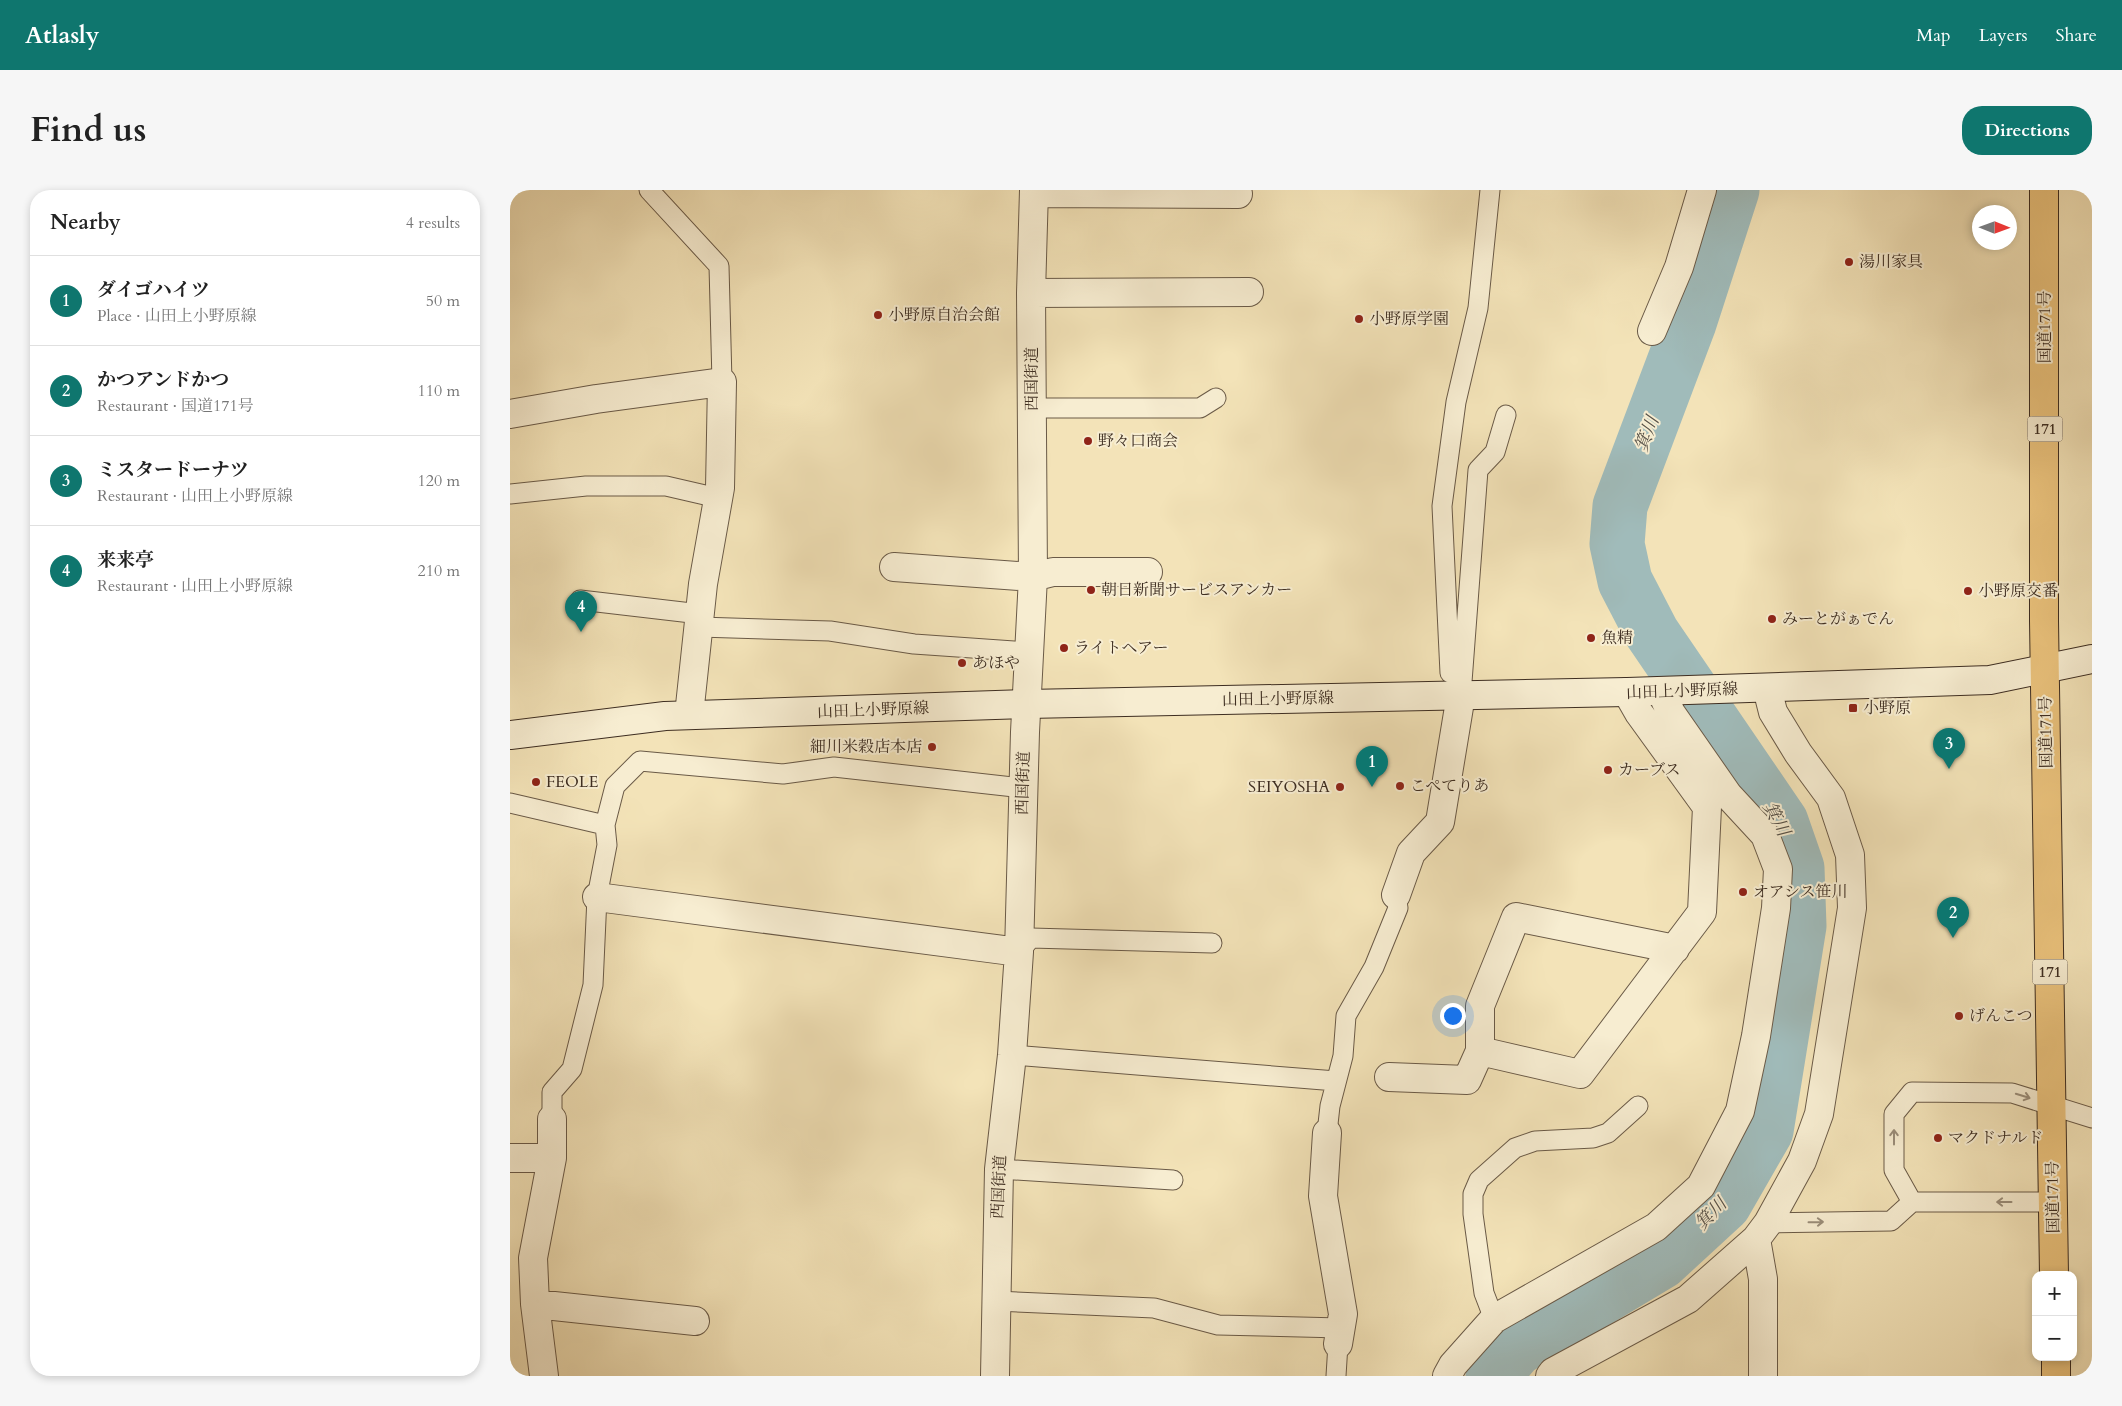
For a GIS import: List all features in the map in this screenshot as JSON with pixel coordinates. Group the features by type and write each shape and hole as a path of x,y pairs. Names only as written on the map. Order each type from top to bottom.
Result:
{"highway":[{"name":"国道171号","path":"2044,190 2045,668 2054,1271"},
{"path":"2056,1361 2056,1376"}],"street":[{"path":"1652,332 1679,267 1702,190"},
{"path":"1034,191 1238,194"},
{"name":"西国街道","path":"995,1376 999,1169 1012,1055 1020,952 1023,788 1033,577 1032,293 1034,191"},
{"path":"1032,293 1249,292"},
{"path":"510,414 596,398 722,382 720,488 702,584 689,715"},
{"path":"894,567 1033,577 1053,572 1148,572"},
{"name":"山田上小野原線","path":"510,735 656,717 689,715 1027,704 1456,684 1627,692 1990,680 2092,659"},
{"path":"1396,895 1412,853 1440,822 1456,684"},
{"path":"1550,1376 1553,1372 1688,1299 1762,1231 1802,1161 1819,1114 1852,908 1850,856 1831,798 1798,753 1772,712 1767,688"},
{"path":"1447,1376 1453,1365 1494,1319 1656,1227 1701,1186 1740,1111 1757,1027 1776,908 1778,868 1765,835 1728,795 1671,712 1666,691"},
{"path":"1480,1051 1580,1074 1702,912 1706,807 1639,713 1627,692"},
{"path":"597,897 1020,952"},
{"path":"1389,1077 1467,1080 1480,1051 1480,1006 1516,917 1675,949"},
{"path":"544,1376 535,1304 533,1258 552,1158 552,1119"},
{"path":"1327,1133 1323,1196 1343,1314 1339,1336"},
{"path":"510,1158 552,1158"},
{"path":"1762,1231 1763,1376"},
{"path":"535,1304 695,1321"}],"lane":[{"path":"649,190 719,266 722,382"},
{"path":"1456,684 1442,506 1456,402 1478,308 1490,190"},
{"path":"1032,408 1200,408 1216,398"},
{"path":"1456,684 1478,470 1495,452 1506,415"},
{"path":"510,494 586,486 666,486 718,498"},
{"path":"580,600 699,621 830,631 914,644 1030,652"},
{"path":"552,1119 552,1092 572,1069 593,985 597,897 607,845 605,825 615,786 640,761 784,774 834,767 1023,788"},
{"path":"510,803 605,825"},
{"path":"1327,1133 1336,1081 1343,1056 1346,1016 1374,967 1398,908 1396,895"},
{"path":"1020,952 1031,938 1212,943"},
{"path":"1012,1055 1336,1081"},
{"path":"1912,1202 1894,1170 1894,1114 1912,1092 2012,1092 2092,1118"},
{"path":"1494,1319 1484,1293 1473,1214 1473,1194 1479,1180 1515,1148 1535,1141 1593,1138 1608,1133 1638,1106"},
{"path":"999,1169 1173,1180"},
{"path":"1762,1231 1891,1221 1912,1202 2053,1202"},
{"path":"996,1301 1154,1308 1218,1325 1339,1336 1336,1376"}],"waterway":[{"name":"箕川","path":"1493,1376 1516,1349 1661,1262 1724,1204 1766,1131 1799,926 1797,868 1781,822 1652,633 1625,581 1617,544 1620,506 1689,323 1732,190"}],"place":[{"name":"湯川家具","path":"1849,262"},
{"name":"小野原自治会館","path":"878,315"},
{"name":"小野原学園","path":"1359,319"},
{"name":"野々口商会","path":"1088,441"},
{"name":"朝日新聞サービスアンカー","path":"1091,590"},
{"name":"小野原交番","path":"1968,591"},
{"name":"みーとがぁでん","path":"1772,619"},
{"name":"来来亭","path":"581,632"},
{"name":"魚精","path":"1591,638"},
{"name":"ライトヘアー","path":"1064,648"},
{"name":"あほや","path":"962,663"},
{"name":"小野原","path":"1853,708"},
{"name":"細川米穀店本店","path":"932,747"},
{"name":"ミスタードーナツ","path":"1949,769"},
{"name":"カーブス","path":"1608,770"},
{"name":"FEOLE","path":"536,782"},
{"name":"こぺてりあ","path":"1400,786"},
{"name":"SEIYOSHA","path":"1340,787"},
{"name":"ダイゴハイツ","path":"1372,787"},
{"name":"オアシス笹川","path":"1743,892"},
{"name":"かつアンドかつ","path":"1953,938"},
{"name":"げんこつ","path":"1959,1016"},
{"name":"マクドナルド","path":"1938,1138"}]}
